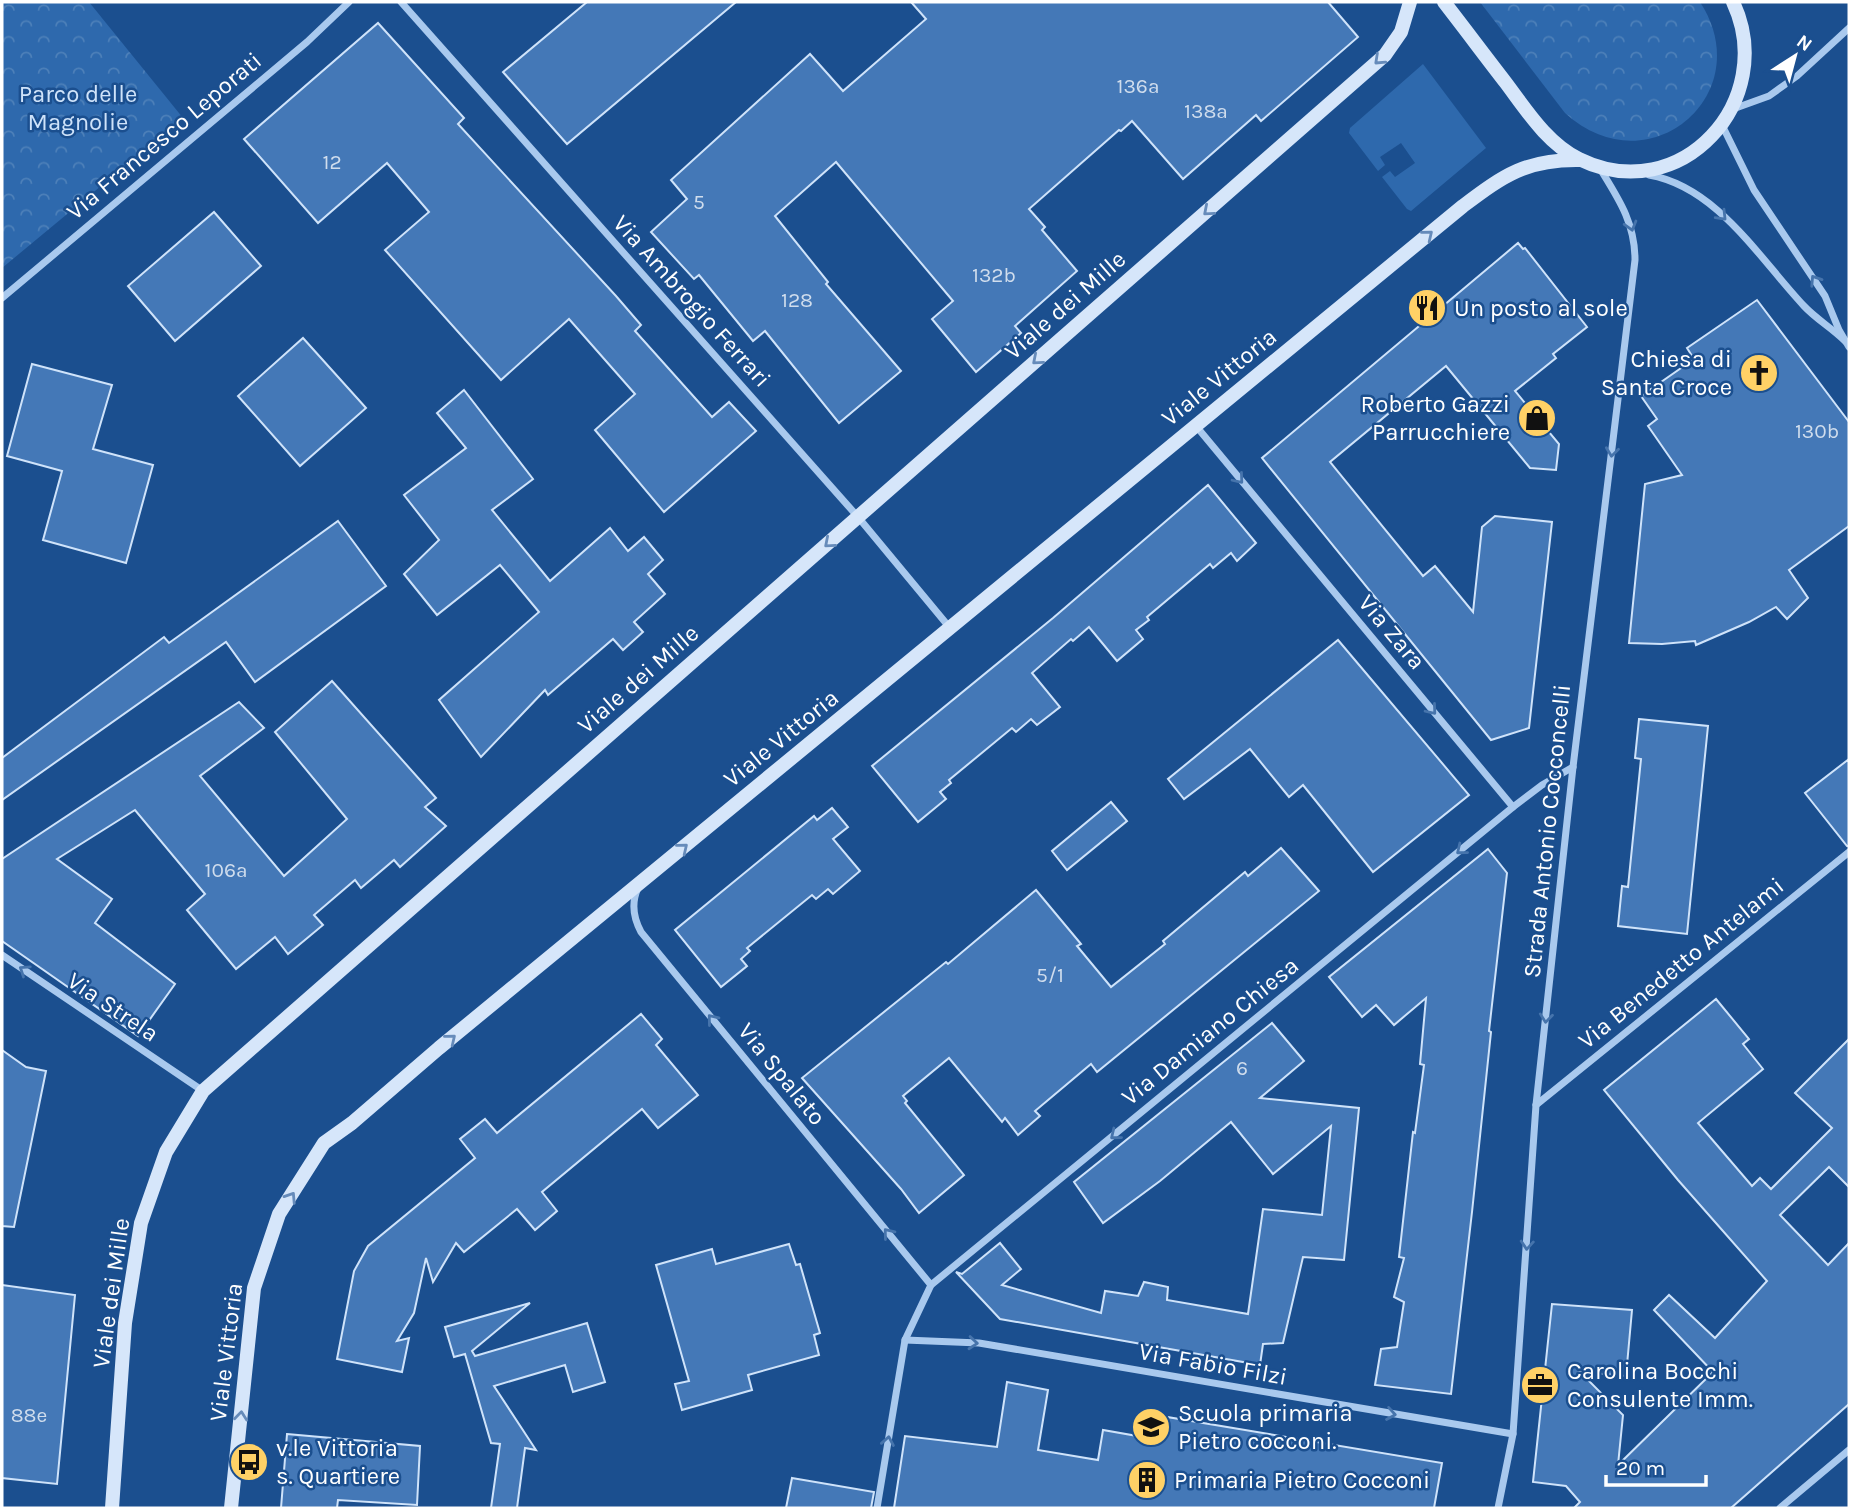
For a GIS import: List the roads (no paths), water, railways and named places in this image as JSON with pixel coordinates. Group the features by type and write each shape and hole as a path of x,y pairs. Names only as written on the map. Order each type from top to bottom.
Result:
{"main road":[{"name":"Viale dei Mille","path":"112,1508 125,1323 141,1223 166,1152 203,1091 1385,55 1401,32 1410,2"},
{"path":"1444,2 1548,137 1580,160 1618,170 1638,171 1676,162 1709,140 1733,109 1745,71 1746,51 1744,33 1733,2"},
{"name":"Viale Vittoria","path":"231,1508 254,1288 279,1214 324,1143 352,1123 1476,196 1526,166 1562,159 1580,160"}],"street":[{"name":"Via Francesco Leporati","path":"2,298 307,42 349,2"},
{"name":"Via Ambrogio Ferrari","path":"401,2 858,517 950,628"},
{"path":"1733,109 1769,96 1797,76 1849,27"},
{"path":"1722,125 1754,190 1825,296 1847,344"},
{"name":"Strada Antonio Cocconcelli","path":"1498,1508 1513,1434 1536,1105 1573,767 1635,260 1634,236 1629,219 1599,166"},
{"path":"1618,170 1669,179 1705,200 1721,214 1812,315 1847,344"},
{"name":"Via Zara","path":"1196,426 1514,807"},
{"path":"1514,807 1542,785 1573,767"},
{"name":"Via Damiano Chiesa","path":"931,1285 1514,807"},
{"name":"Via Benedetto Antelami","path":"1536,1105 1849,852"},
{"name":"Via Spalato","path":"646,878 634,901 634,913 641,932 931,1285"},
{"name":"Via Strela","path":"2,955 203,1091"},
{"path":"877,1508 905,1340 931,1285"},
{"name":"Via Fabio Filzi","path":"905,1340 978,1343 1513,1434"},
{"path":"1780,1508 1849,1450"}],"place":[{"name":"Un posto al sole","path":"1427,308"},
{"name":"Chiesa di Santa Croce","path":"1759,373"},
{"name":"Roberto Gazzi Parrucchiere","path":"1537,418"},
{"name":"Carolina Bocchi Consulente Imm.","path":"1540,1385"},
{"name":"Scuola primaria Pietro cocconi.","path":"1151,1427"},
{"name":"v.le Vittoria s. Quartiere","path":"249,1462"},
{"name":"Primaria Pietro Cocconi","path":"1147,1480"}],"park label":[{"name":"Parco delle Magnolie","path":"78,108"}]}
